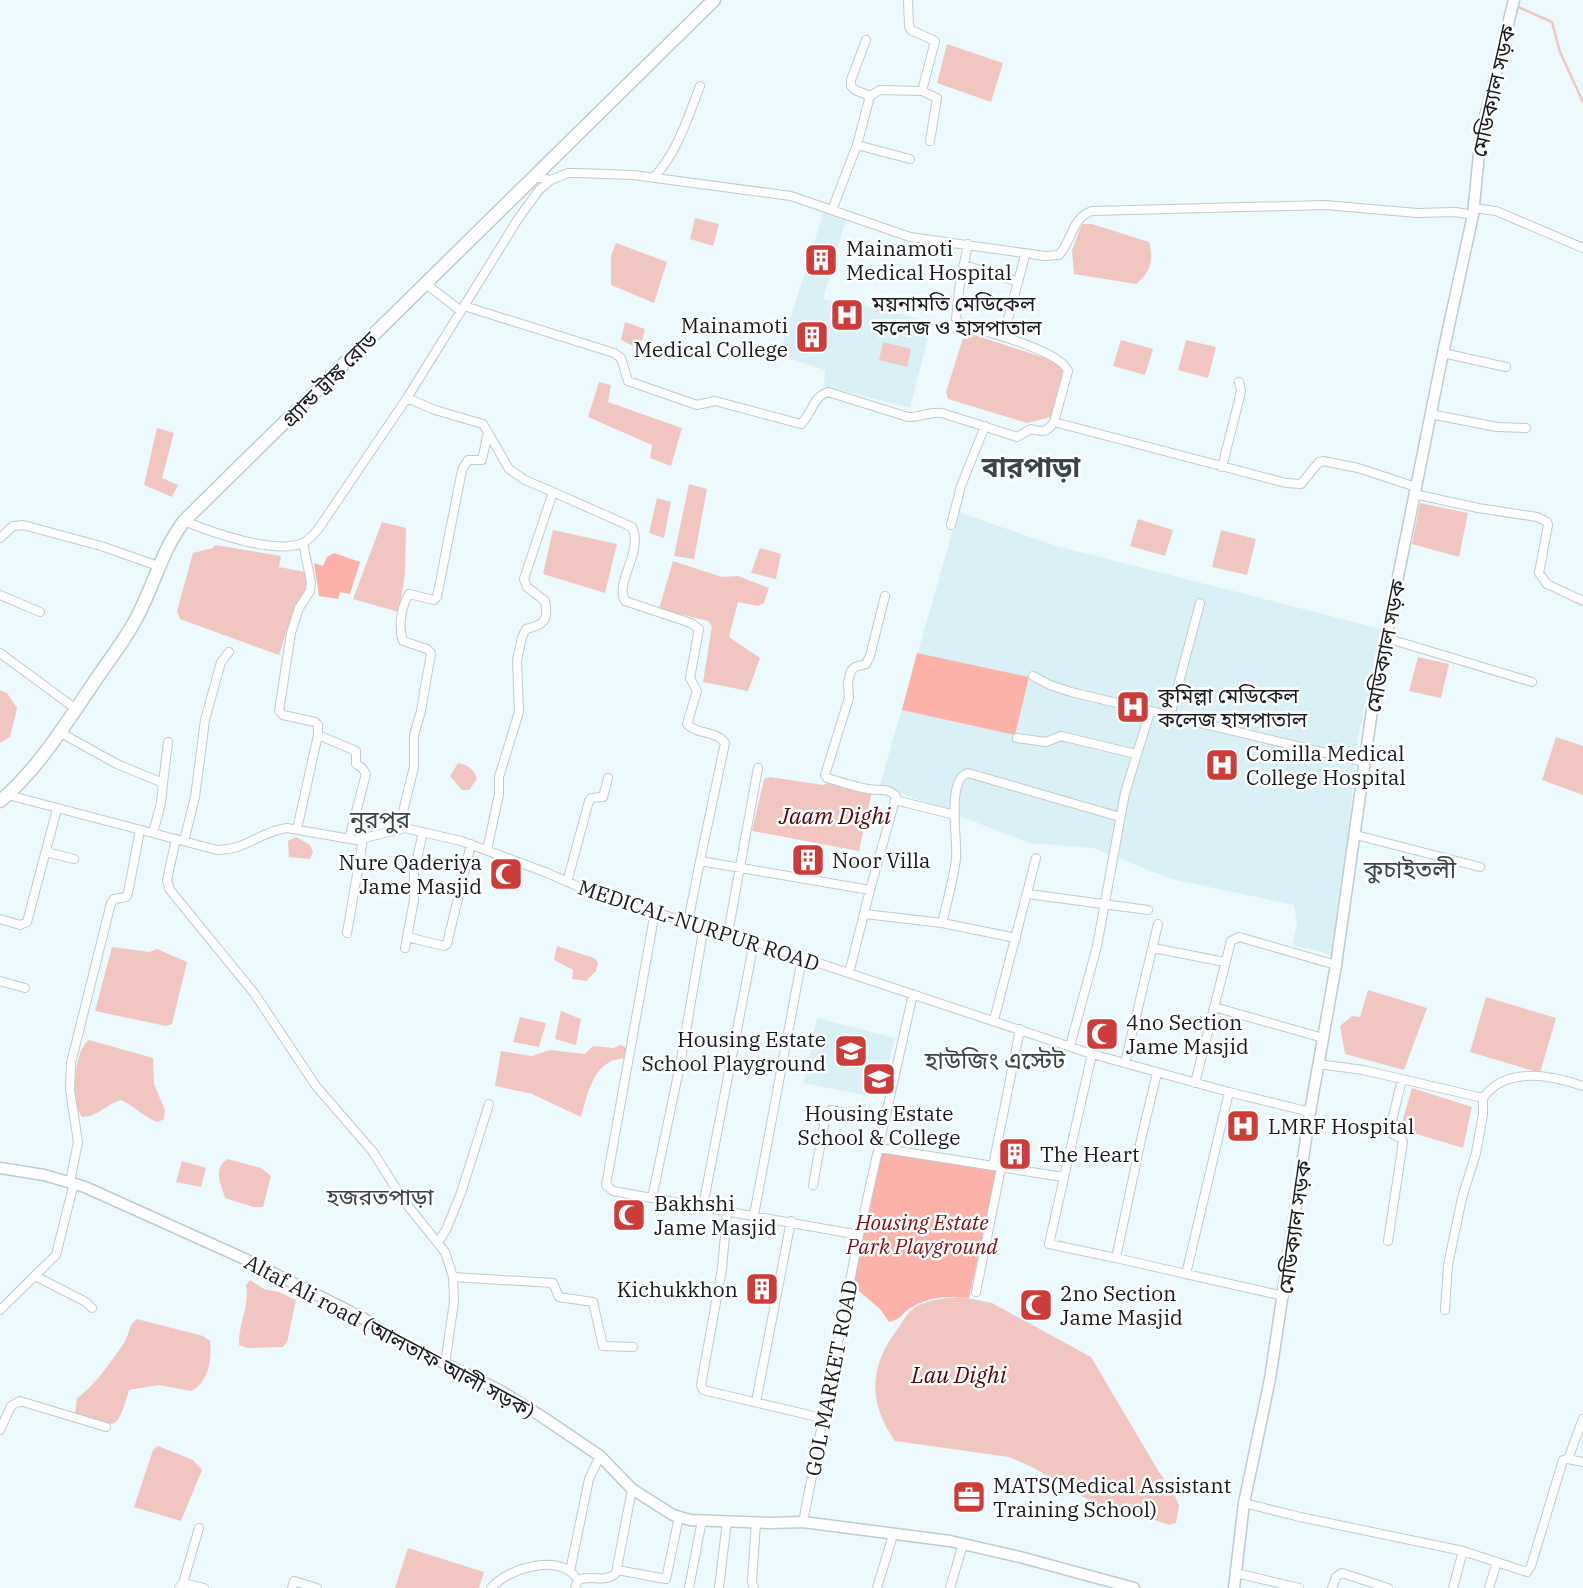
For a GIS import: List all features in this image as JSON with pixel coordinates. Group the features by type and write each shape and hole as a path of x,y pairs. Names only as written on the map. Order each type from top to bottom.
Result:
{"highway":[{"name":"গ্র্যান্ড ট্রাঙ্ক রোড","path":"4,798 76,709 136,619 171,539 184,521 714,0"}],"main road":[{"name":"মেডিক্যাল সড়ক","path":"1234,1588 1244,1503 1270,1379 1310,1112 1336,965 1356,835 1363,762 1430,414 1473,212 1481,133 1514,0"},
{"name":"Altaf Ali road (আলতাফ আলী সড়ক)","path":"0,1168 72,1182 157,1217 361,1317 397,1340 501,1391 600,1456 632,1489 665,1512 702,1520 803,1522 963,1544 1134,1588"}],"street":[{"path":"908,0 911,30 935,41 922,91"},
{"path":"866,40 851,86 870,96"},
{"path":"653,178 665,164 682,133 700,86"},
{"path":"832,210 857,145 870,96 880,90 922,91 937,97 930,141"},
{"path":"857,145 910,159"},
{"path":"184,521 247,541 287,545 303,543 319,528 407,398 531,200 551,180 568,173 653,178 791,196 910,237 1025,255 1059,255 1066,248 1078,218 1087,212 1325,205 1417,213 1496,211 1583,248"},
{"path":"533,177 551,180"},
{"path":"426,284 462,309 614,353 624,363 628,381 697,405 715,401 801,424 807,418 817,397 828,392 908,417 942,413 1017,436 1031,429 1043,432 1049,430 1054,422 1068,371 1066,366 1060,359 960,324 956,318 968,244"},
{"path":"1003,337 1025,255"},
{"path":"964,265 1017,282"},
{"path":"1443,353 1506,367"},
{"path":"1222,467 1239,400 1239,382"},
{"path":"407,398 440,412 483,424 509,469 525,480 632,527 636,537 622,593 625,601 695,624 699,629 690,678 697,691 687,724 693,729 720,737 725,743 688,922"},
{"path":"1430,414 1497,427 1526,428"},
{"path":"1054,422 1258,477 1301,484 1318,462 1329,461 1415,491 1537,517 1548,526 1539,573 1546,584 1583,601"},
{"path":"951,526 961,486 985,426"},
{"path":"399,828 414,767 414,736 431,653 427,649 403,641 401,620 404,606 409,594 434,600 437,597 462,470 466,461 482,460 488,432"},
{"path":"487,850 499,794 499,777 519,712 516,680 518,651 526,629 541,625 544,621 545,601 527,587 524,579 553,492"},
{"path":"0,538 13,526 23,524 128,554 158,566"},
{"path":"297,829 318,725 283,715 279,711 291,633 299,608 310,591 303,543"},
{"path":"0,595 40,612"},
{"path":"849,973 896,796 891,791 868,789 827,778 825,775 849,698 848,682 851,671 866,664 870,656 885,596"},
{"path":"1170,716 1200,603"},
{"path":"1386,638 1532,681"},
{"path":"229,652 222,662 205,720 195,797 167,880 170,890 254,993 316,1086 373,1152 404,1201 445,1252 453,1277 454,1302 445,1364"},
{"path":"0,653 76,709"},
{"path":"1033,676 1071,692 1363,762"},
{"path":"1070,1046 1097,946 1120,817 1150,712"},
{"path":"59,732 117,764 163,783"},
{"path":"318,735 354,749 357,754 356,764 366,771 349,839"},
{"path":"1017,738 1046,742 1061,736 1136,754"},
{"path":"153,833 161,803 168,742"},
{"path":"728,933 758,768"},
{"path":"942,923 956,857 954,801 961,777 968,773 1120,817"},
{"path":"567,882 589,801 591,798 603,797 608,778"},
{"name":"MEDICAL-NURPUR ROAD","path":"4,798 225,850 243,846 278,829 297,829 363,840 399,828 423,832 471,844 607,899 728,933 1092,1054 1310,1112"},
{"path":"895,800 955,816"},
{"path":"0,919 20,925 26,922 57,809"},
{"path":"0,1310 58,1250 78,1142 69,1090 75,1038 111,903 126,897 128,893 140,830"},
{"path":"405,948 414,900 414,872 423,832"},
{"path":"1356,835 1480,867"},
{"path":"348,933 363,840"},
{"path":"407,937 444,946 447,944 471,844"},
{"path":"46,852 74,859"},
{"path":"995,1020 1036,858"},
{"path":"700,861 870,890"},
{"path":"1028,894 1148,910"},
{"path":"655,912 606,1185 613,1191 859,1235"},
{"path":"865,914 942,923 1016,939"},
{"path":"1125,1063 1158,925"},
{"path":"652,1198 704,926"},
{"path":"1195,1083 1231,941 1239,937 1336,965"},
{"path":"704,1206 754,942"},
{"path":"1153,948 1225,962"},
{"path":"754,1215 802,958"},
{"path":"0,981 25,988"},
{"name":"GOL MARKET ROAD","path":"803,1522 859,1235 913,993"},
{"path":"1214,1007 1323,1038"},
{"path":"976,1292 1020,1029"},
{"path":"1092,1054 1049,1244 1284,1296"},
{"path":"1319,1064 1363,1070 1483,1098"},
{"path":"1116,1258 1157,1073"},
{"path":"1445,1310 1448,1265 1462,1198 1476,1153 1483,1098 1491,1087 1520,1076 1562,1079 1583,1086"},
{"path":"1388,1241 1403,1142 1391,1133 1390,1129 1402,1079"},
{"path":"1186,1274 1229,1092"},
{"path":"438,1242 446,1230 461,1193 489,1104"},
{"path":"813,1185 826,1114 831,1110 885,1120"},
{"path":"879,1148 1063,1177"},
{"path":"727,1211 722,1269 701,1385 703,1390 822,1418"},
{"path":"756,1402 791,1221"},
{"path":"34,1276 86,1302 92,1308"},
{"path":"453,1277 553,1283 559,1297 593,1302 603,1346 633,1348"},
{"path":"0,1430 4,1411 13,1403 20,1402 106,1427"},
{"path":"1568,1459 1583,1419"},
{"path":"600,1456 589,1479 570,1571 577,1584 582,1577 609,1579 617,1570 632,1489"},
{"path":"1244,1503 1463,1551 1523,1572 1529,1571 1563,1460 1583,1462"},
{"path":"617,1570 666,1579 680,1517"},
{"path":"689,1588 702,1520"},
{"path":"719,1588 727,1521"},
{"path":"754,1588 752,1582 756,1523"},
{"path":"199,1528 181,1585 204,1588"},
{"path":"877,1588 892,1535"},
{"path":"950,1588 963,1544"},
{"path":"1453,1588 1463,1551"},
{"path":"1489,1588 1497,1562"},
{"path":"491,1588 518,1571 533,1566 553,1565 570,1571"},
{"path":"1236,1573 1299,1588"},
{"path":"1332,1588 1336,1577 1342,1573 1388,1588"},
{"path":"292,1588 294,1581 317,1588"}],"shaded area":[{"name":"ময়নামতি মেডিকেল কলেজ ও হাসপাতাল","path":"824,211 846,219 823,299 850,308 863,305 932,322 910,408 824,386 825,370 779,355"},
{"name":"কুমিল্লা মেডিকেল কলেজ হাসপাতাল","path":"958,512 1053,545 1381,629 1356,747 1349,832 1333,955 1292,945 1297,925 1294,905 1171,879 1093,848 1029,843 880,785"},
{"name":"Housing Estate School Playground","path":"817,1018 895,1038 888,1065 875,1063 869,1096 804,1083"}],"green space":[{"path":"334,553 360,562 350,594 340,592 338,599 319,596 314,563 323,566 327,557"},
{"path":"917,653 1029,677 1015,735 902,710"},
{"name":"Housing Estate Park Playground","path":"881,1151 997,1170 969,1298 947,1297 919,1303 889,1322 881,1310 852,1285"}],"water":[{"path":"947,44 1003,63 991,102 937,83"},
{"path":"695,218 719,224 713,246 690,239"},
{"path":"1082,224 1092,224 1149,242 1150,265 1145,275 1136,284 1074,274 1072,250"},
{"path":"616,243 667,262 654,303 611,285 611,256"},
{"path":"625,322 645,329 640,349 621,340"},
{"path":"965,332 1070,366 1059,415 1027,423 948,399 946,392"},
{"path":"1121,340 1153,349 1145,375 1113,366"},
{"path":"1186,340 1216,347 1208,378 1178,370"},
{"path":"883,342 911,349 907,367 879,360"},
{"path":"599,382 611,385 608,402 682,428 671,466 650,458 652,445 588,417"},
{"path":"157,428 174,433 162,478 178,485 172,497 144,485"},
{"path":"689,484 707,489 694,559 674,556"},
{"path":"657,498 671,502 664,538 649,533"},
{"path":"1420,503 1468,513 1459,557 1412,544"},
{"path":"1138,519 1173,530 1165,556 1130,546"},
{"path":"382,522 406,528 405,573 399,612 353,599"},
{"path":"553,530 617,544 605,593 543,574"},
{"path":"1221,530 1256,539 1247,575 1212,567"},
{"path":"215,545 281,556 279,567 306,572 307,594 296,603 279,655 180,619 177,611 193,553 213,548"},
{"path":"760,548 781,554 776,579 751,573"},
{"path":"673,561 722,577 738,576 769,588 764,603 758,606 738,602 729,637 760,658 748,691 703,682 712,626 708,621 659,609"},
{"path":"1418,657 1449,664 1441,698 1409,691"},
{"path":"0,690 7,693 17,708 10,737 0,743"},
{"path":"1556,737 1583,746 1583,795 1542,780"},
{"path":"458,763 470,768 476,776 477,779 469,790 462,790 450,776"},
{"name":"Jaam Dighi","path":"770,777 823,785 830,782 872,792 859,851 752,831 764,779"},
{"path":"296,837 310,845 313,852 310,859 289,857 288,841"},
{"path":"557,946 594,958 598,962 596,971 586,981 572,979 573,970 554,960"},
{"path":"112,947 150,952 157,949 187,962 172,1024 166,1026 95,1011"},
{"path":"1368,990 1427,1008 1404,1070 1345,1054 1340,1026 1352,1016 1360,1017"},
{"path":"1486,997 1556,1018 1540,1073 1470,1052"},
{"path":"561,1011 581,1019 576,1045 555,1039"},
{"path":"520,1017 546,1023 539,1047 513,1042"},
{"path":"89,1040 153,1058 154,1084 165,1110 164,1119 158,1122 153,1120 121,1100 92,1115 82,1117 76,1101 75,1077 80,1055"},
{"path":"621,1045 628,1049 624,1058 610,1062 597,1073 581,1117 532,1094 495,1086 501,1051 532,1056 550,1050 585,1054 593,1046 613,1048"},
{"path":"1412,1088 1472,1107 1463,1148 1400,1129"},
{"path":"228,1159 261,1168 271,1176 263,1207 253,1207 225,1198 219,1172"},
{"path":"182,1161 206,1168 201,1187 176,1182"},
{"path":"250,1280 264,1289 296,1300 287,1342 283,1347 247,1348 239,1345 246,1285"},
{"name":"Lau Dighi","path":"962,1297 992,1303 1091,1357 1173,1491 1179,1506 1176,1523 1169,1525 1143,1516 1113,1511 1009,1457 895,1441 886,1427 876,1399 875,1385 881,1357 914,1308 931,1301"},
{"path":"137,1319 203,1336 210,1341 210,1362 202,1382 191,1391 159,1385 129,1390 121,1414 113,1424 75,1414 77,1398 109,1365"},
{"path":"158,1446 193,1460 202,1470 181,1521 134,1507 153,1450"},
{"path":"408,1548 484,1572 479,1588 395,1588"}],"waterway":[{"path":"1516,6 1552,22 1560,52 1583,102"}],"place":[{"name":"Mainamoti Medical Hospital","path":"821,260"},
{"name":"ময়নামতি মেডিকেল কলেজ ও হাসপাতাল","path":"847,315"},
{"name":"Mainamoti Medical College","path":"812,337"},
{"name":"কুমিল্লা মেডিকেল কলেজ হাসপাতাল","path":"1133,707"},
{"name":"Comilla Medical College Hospital","path":"1222,765"},
{"name":"Noor Villa","path":"808,860"},
{"name":"Nure Qaderiya Jame Masjid","path":"506,874"},
{"name":"4no Section Jame Masjid","path":"1102,1034"},
{"name":"Housing Estate School Playground","path":"851,1051"},
{"name":"Housing Estate School & College","path":"879,1079"},
{"name":"LMRF Hospital","path":"1243,1126"},
{"name":"The Heart","path":"1015,1154"},
{"name":"Bakhshi Jame Masjid","path":"629,1215"},
{"name":"Kichukkhon","path":"762,1289"},
{"name":"2no Section Jame Masjid","path":"1036,1305"},
{"name":"MATS(Medical Assistant Training School)","path":"969,1497"}],"district":[{"name":"বারপাড়া","path":"1031,466"},
{"name":"নুরপুর","path":"380,819"},
{"name":"কুচাইতলী","path":"1410,869"},
{"name":"হাউজিং এস্টেট","path":"995,1060"},
{"name":"হজরতপাড়া","path":"380,1196"}]}
